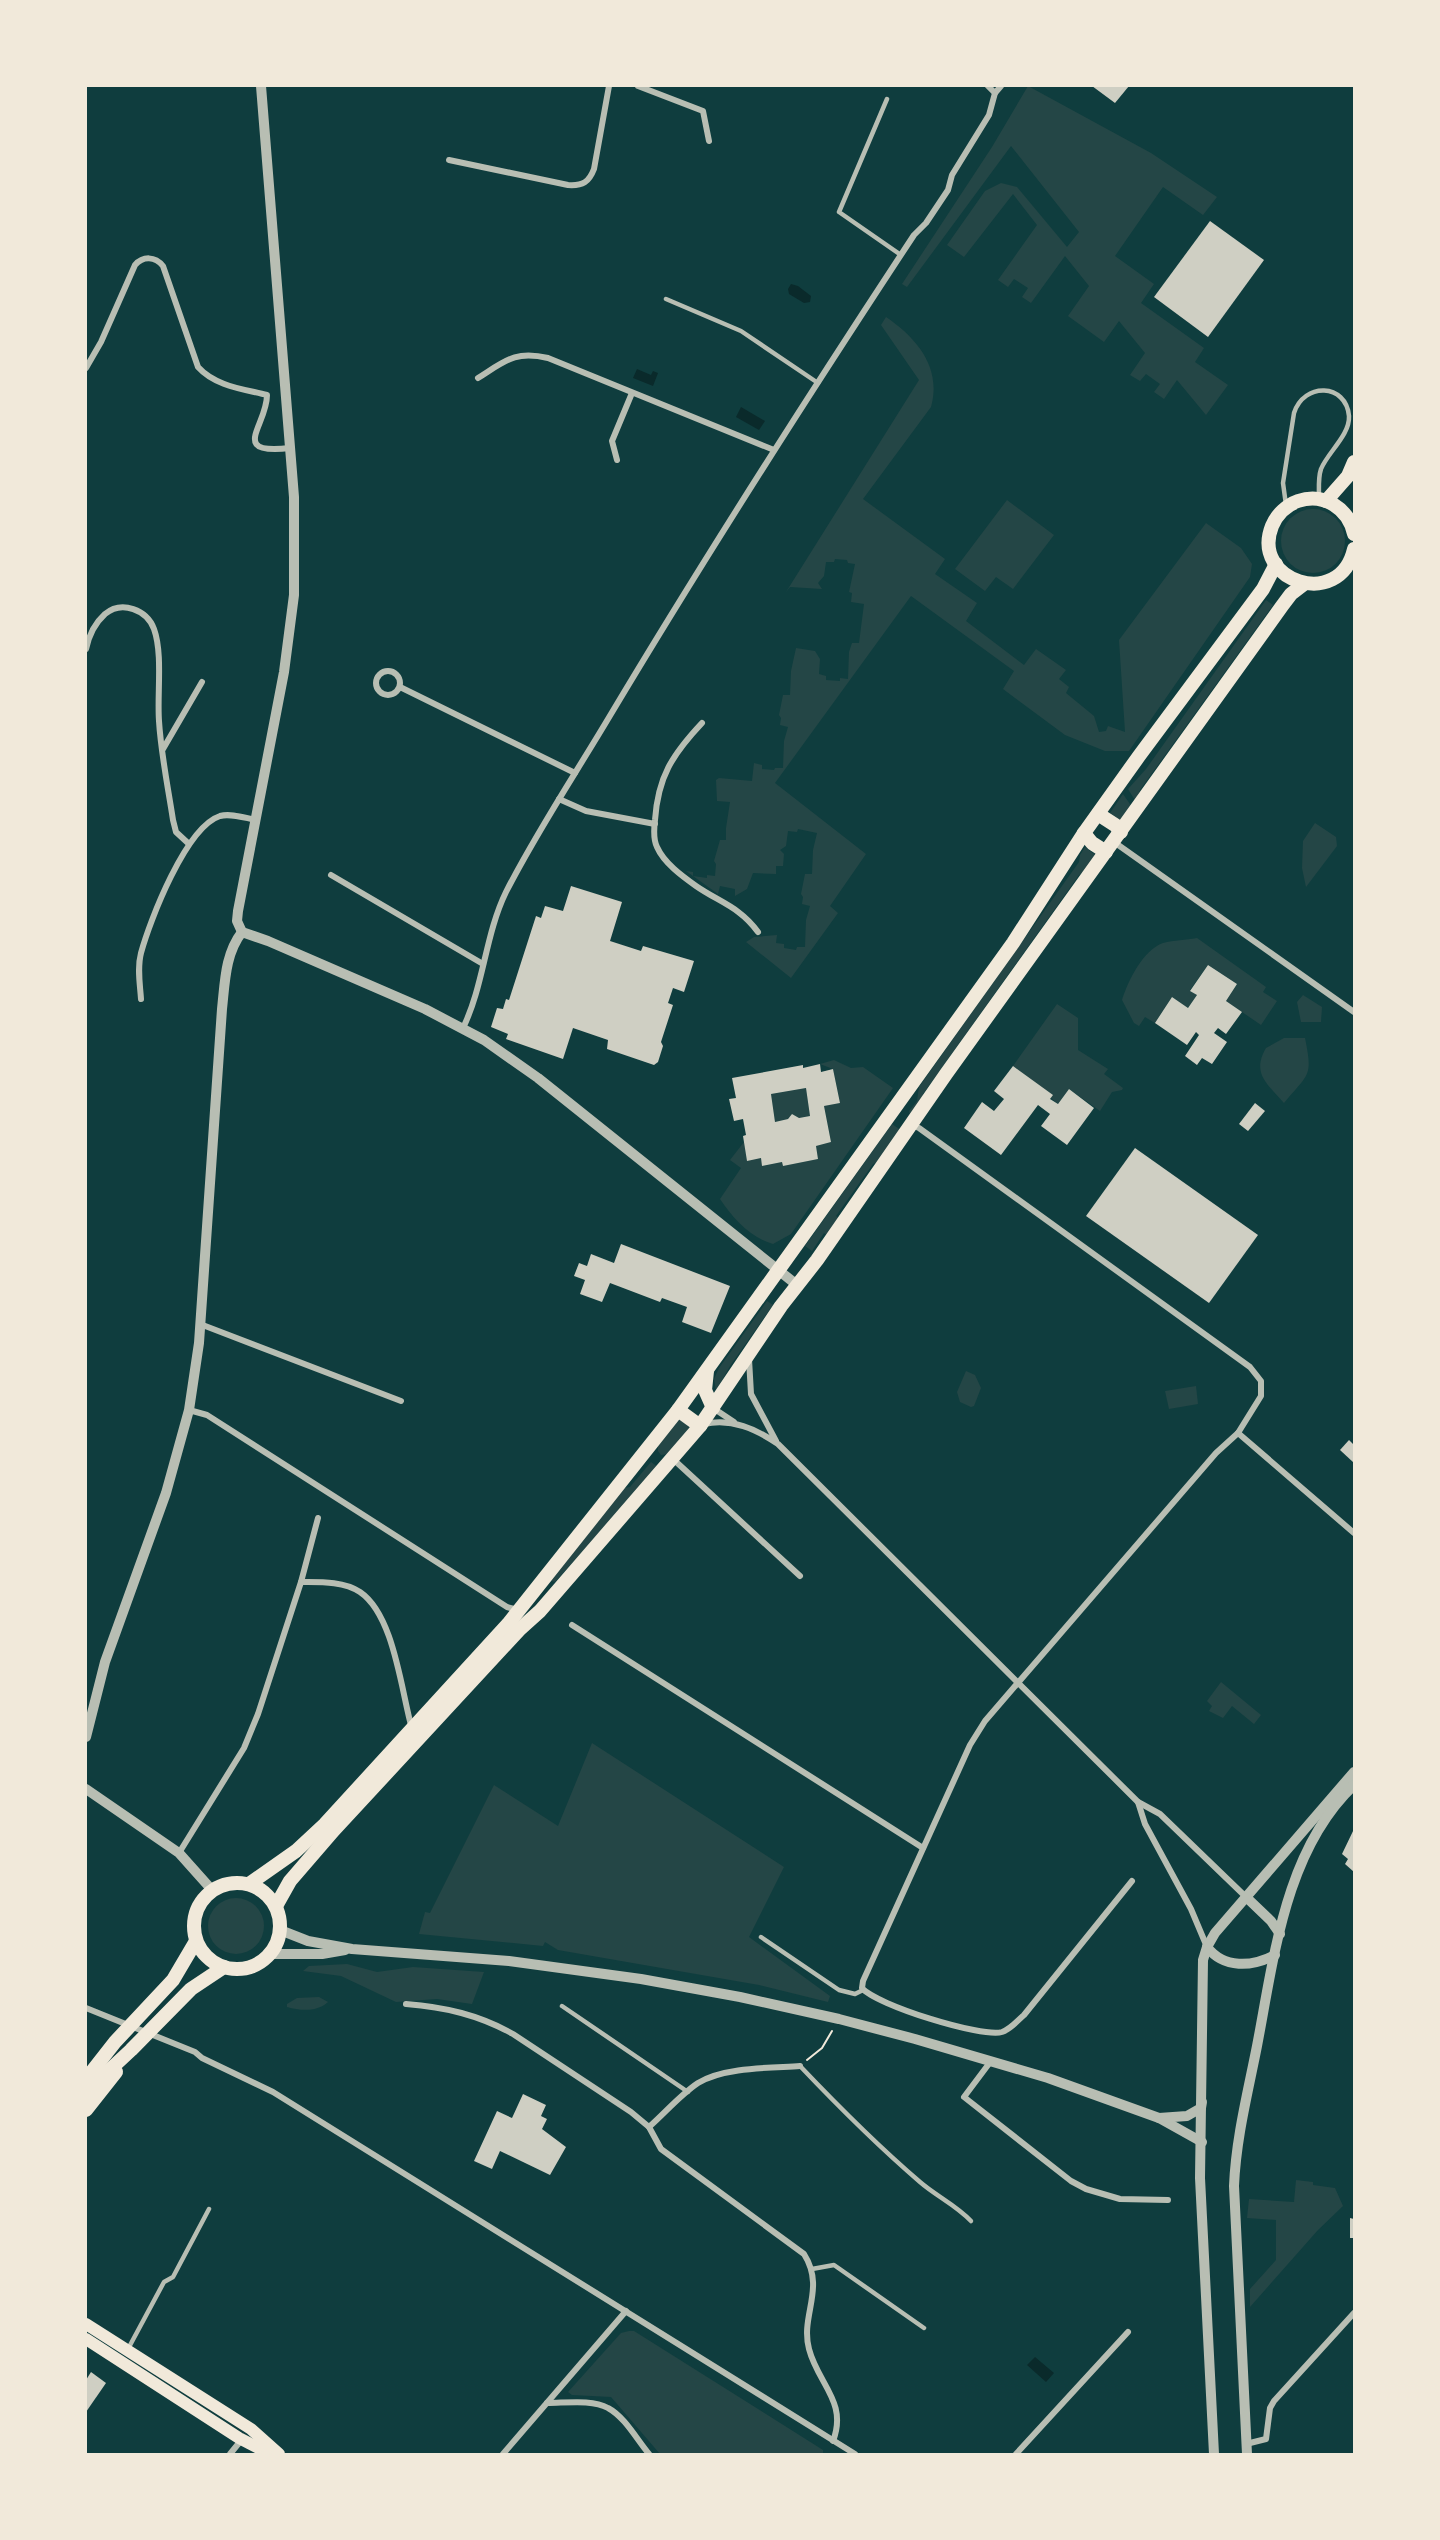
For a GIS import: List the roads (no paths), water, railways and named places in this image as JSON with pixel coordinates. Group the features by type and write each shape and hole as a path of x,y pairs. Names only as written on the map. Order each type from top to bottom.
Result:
{"main road":[{"path":"1323,500 1348,476 1354,462"},
{"path":"1354,534 1350,511 1323,500 1304,499 1286,507 1275,520 1270,537 1270,548 1276,564 1285,574 1304,584 1328,582 1348,571 1354,549"},
{"path":"249,1884 308,1841 412,1730 519,1610 678,1410 1013,943 1084,833 1263,589 1276,564"},
{"path":"276,1906 290,1881 334,1830 520,1629 540,1611 700,1426 749,1352 946,1074 1282,606 1291,594 1304,584"},
{"path":"1098,814 1115,825 1114,842"},
{"path":"1084,833 1090,841 1114,842"},
{"path":"896,1106 912,1125"},
{"path":"708,1369 705,1389 712,1408"},
{"path":"678,1410 700,1426"},
{"path":"648,1448 656,1459 670,1461"},
{"path":"230,1883 249,1884 267,1894 276,1906 280,1918 277,1942 270,1954 251,1966 238,1969 224,1967 207,1957 196,1941 194,1927 196,1912 202,1900 213,1890 230,1883"},
{"path":"86,2079 115,2042 178,1973 196,1941"},
{"path":"86,2092 191,1989 224,1967"},
{"path":"86,2065 115,2042"},
{"path":"86,2110 101,2093 131,2050"},
{"path":"86,2324 251,2429 279,2454"},
{"path":"86,2339 242,2440 270,2454"}],"street":[{"path":"261,86 295,508 294,595 284,672 237,921 242,932 371,985 463,1028 500,1051 538,1078 797,1285"},
{"path":"449,160 568,185 584,183 590,178 594,169 609,86"},
{"path":"638,86 703,111 709,141"},
{"path":"988,86 995,93"},
{"path":"463,1028 474,1001 496,918 506,893 559,799 774,450 914,235 926,223 948,190 952,175 989,115 995,93 1001,86"},
{"path":"86,369 101,342 135,265 145,258 154,259 163,266 198,367 219,382 267,395 266,407 254,435 256,443 268,450 290,448"},
{"path":"478,378 509,358 530,354 548,358 774,450"},
{"path":"617,460 612,441 632,393"},
{"path":"86,649 93,629 110,610 126,607 134,609 146,618 155,636 162,749 176,832 189,844"},
{"path":"391,671 399,677 400,687 393,695 383,695 378,692 375,681 381,672 391,671"},
{"path":"162,749 202,682"},
{"path":"400,687 575,773"},
{"path":"702,723 686,741 662,778 656,798 657,847 664,858 696,886 737,909 758,932"},
{"path":"559,799 586,811 655,824"},
{"path":"141,999 141,954 179,859 205,826 219,816 230,815 256,820"},
{"path":"1114,842 1354,1012"},
{"path":"331,875 483,964"},
{"path":"86,1737 105,1662 166,1493 189,1410 200,1324 222,1009 231,947 242,932"},
{"path":"912,1125 1251,1366 1260,1377 1262,1384 1260,1400 1238,1433 1216,1453 989,1716 975,1737 863,1981 863,1990 893,2007 977,2031 1001,2032 1010,2028 1024,2015 1132,1881"},
{"path":"200,1324 400,1401"},
{"path":"749,1352 751,1395 778,1444"},
{"path":"712,1408 737,1424 778,1444 1138,1802 1160,1814 1271,1921 1280,1934"},
{"path":"189,1410 207,1415 507,1607 519,1610"},
{"path":"700,1426 715,1422 737,1424"},
{"path":"1238,1433 1354,1533"},
{"path":"670,1461 800,1576"},
{"path":"179,1853 222,1786 249,1738 301,1582 318,1518"},
{"path":"301,1582 323,1581 343,1585 359,1590 375,1605 384,1621 412,1730"},
{"path":"572,1625 923,1848"},
{"path":"1214,2454 1200,2178 1202,1972 1207,1947 1215,1933 1354,1772"},
{"path":"1354,1785 1329,1815 1311,1845 1296,1881 1275,1955 1240,2129 1235,2173 1246,2449 1266,2439 1270,2408 1274,2401 1354,2313"},
{"path":"86,1789 179,1853 213,1890"},
{"path":"1138,1802 1145,1824 1191,1909 1207,1947 1218,1959 1235,1964 1256,1962 1275,1955"},
{"path":"280,1930 308,1941 352,1949 476,1958 591,1972 700,1990 838,2019 992,2061 1159,2118 1202,2142"},
{"path":"270,1954 322,1954 352,1949"},
{"path":"406,2004 465,2012 495,2024 582,2078 649,2127 661,2149 793,2243 804,2254 814,2276 807,2332 809,2349 835,2403 838,2423 833,2441"},
{"path":"86,2008 195,2052 202,2058 273,2092 853,2454"},
{"path":"992,2061 964,2097 1030,2150 1071,2181 1099,2195 1138,2201 1168,2200"},
{"path":"649,2127 698,2083 719,2074 800,2066"},
{"path":"1159,2118 1191,2114 1201,2108 1202,2102"},
{"path":"503,2454 626,2311"},
{"path":"1016,2454 1128,2332"},
{"path":"547,2403 596,2404 609,2409 649,2454"},
{"path":"230,2454 251,2429"}],"lane":[{"path":"887,99 839,213 901,255"},
{"path":"666,299 741,331 818,382"},
{"path":"1286,507 1283,483 1294,413 1302,398 1321,390 1332,392 1340,398 1347,407 1349,418 1321,470 1323,500"},
{"path":"761,1937 839,1990 855,1994 863,1990"},
{"path":"562,2006 688,2092"},
{"path":"800,2066 919,2181 962,2211 971,2221"},
{"path":"121,2362 164,2282 173,2277 209,2209"},
{"path":"812,2269 834,2265 924,2328"}]}
